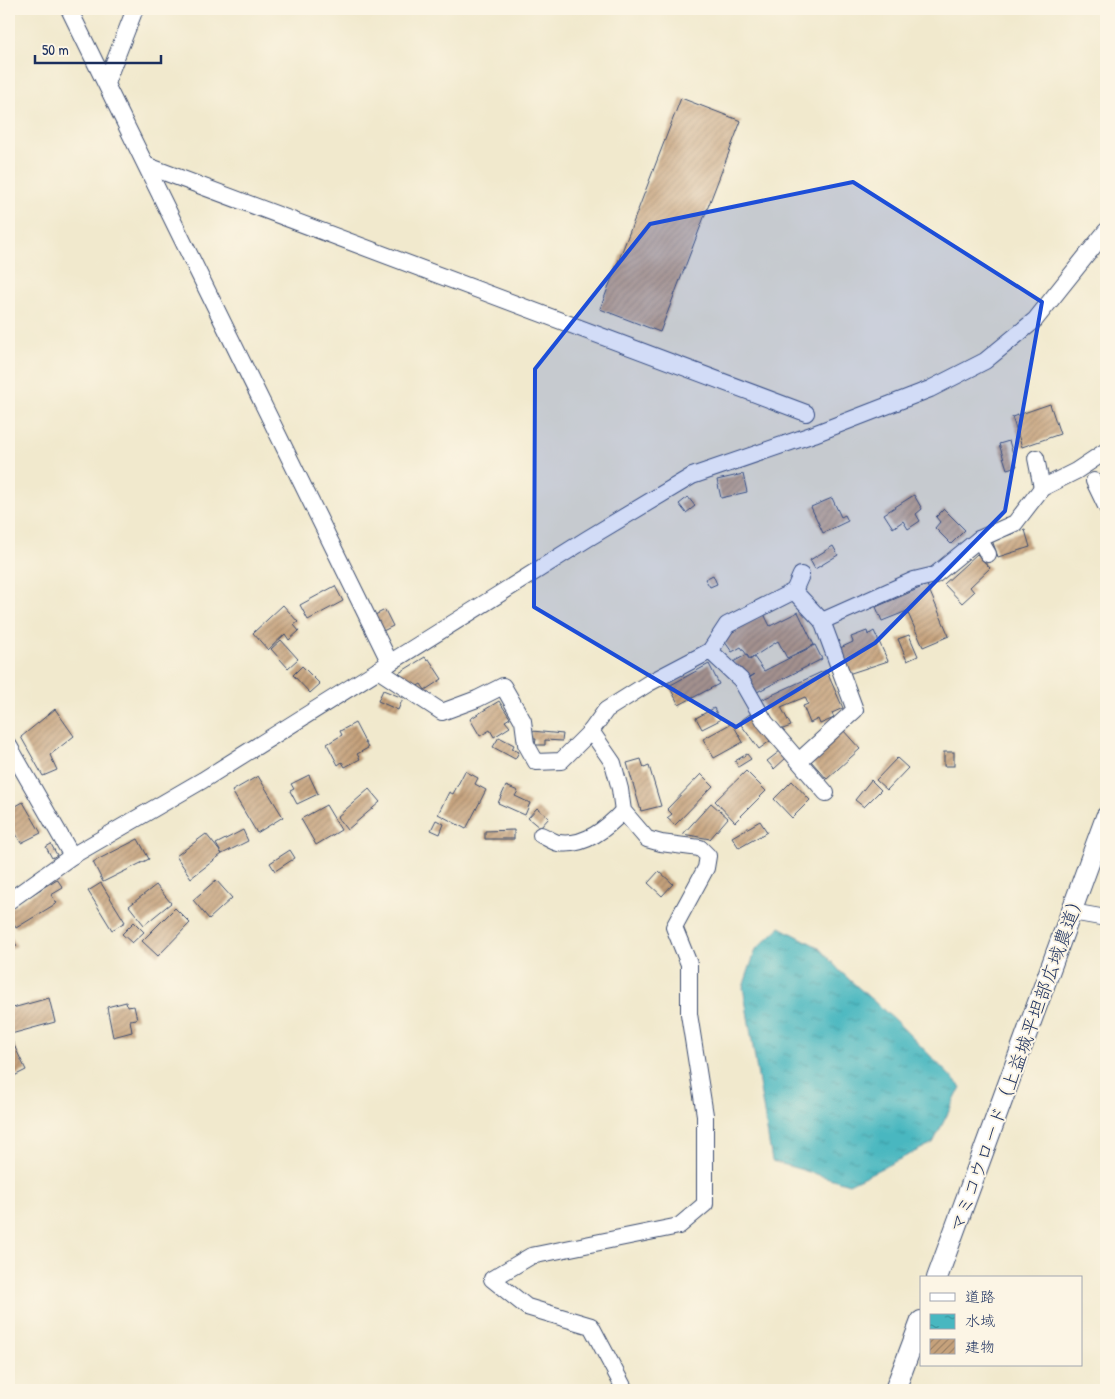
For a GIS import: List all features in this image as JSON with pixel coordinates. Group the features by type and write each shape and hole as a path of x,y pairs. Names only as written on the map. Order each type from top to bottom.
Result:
{"street":[{"path":"69,9 148,166 384,667 442,712 477,699 504,678 523,721 526,744 536,762 561,761 591,731 606,710 649,683 710,651 727,625 794,591 801,575"},
{"path":"106,83 135,9"},
{"path":"148,166 806,413"},
{"path":"9,901 72,856 203,780 587,539 692,476 814,434 930,389 985,362 1035,320 1106,232"},
{"path":"822,621 914,580 935,575 979,539 1015,523 1042,488 1076,471 1106,451"},
{"path":"1036,458 1042,488"},
{"path":"1094,481 1106,506"},
{"path":"979,539 988,554"},
{"path":"794,591 822,621 855,710 799,761"},
{"path":"710,651 741,680 765,722 826,792"},
{"path":"591,731 613,763 620,789 623,811 646,838 661,843 700,848 708,856 706,868 674,927 689,964 689,1014 705,1115 705,1204 680,1226 531,1256 492,1279 527,1307 591,1326 625,1390"},
{"path":"9,746 72,856"},
{"path":"541,835 557,843 578,842 598,834 623,811"},
{"name":"マミコウロード（上益城平坦部広域農道）","path":"938,1276 1106,818"},
{"path":"1072,912 1106,918"},
{"path":"895,1390 920,1324"}],"highlighted area":[{"path":"853,182 1042,302 1005,511 875,643 736,727 534,607 535,369 650,224"}],"water":[{"path":"780,927 818,947 841,972 897,1022 961,1087 933,1143 849,1184 772,1161 743,987 756,949"}],"building":[{"path":"681,98 741,121 660,332 600,309"},
{"path":"1050,404 1060,434 1022,447 1012,417"},
{"path":"1009,441 1017,466 1007,469 999,444"},
{"path":"743,474 747,492 721,498 717,480"},
{"path":"914,495 922,509 916,514 920,521 908,529 903,521 893,528 884,514"},
{"path":"688,497 695,506 686,513 679,504"},
{"path":"832,498 841,517 845,515 848,521 823,533 811,507"},
{"path":"944,509 965,530 951,544 935,528 940,522 936,517"},
{"path":"1025,530 1030,547 998,557 992,540"},
{"path":"833,546 838,555 815,569 810,560"},
{"path":"977,554 990,568 970,587 974,592 962,603 944,584"},
{"path":"713,575 717,584 710,587 705,579"},
{"path":"927,585 949,636 923,647 907,611 882,621 876,607"},
{"path":"335,586 343,601 308,620 300,605"},
{"path":"283,605 298,622 294,625 299,631 289,640 285,634 268,650 253,633"},
{"path":"385,610 393,626 383,631 375,615"},
{"path":"798,612 814,645 787,658 778,641 750,659 741,647 732,652 722,638 764,614 770,626"},
{"path":"867,631 868,635 874,631 888,661 848,674 838,649 853,642 851,637"},
{"path":"909,635 918,656 907,661 898,639"},
{"path":"281,640 298,659 288,668 271,649"},
{"path":"815,645 822,659 755,693 748,679 755,674 746,679 733,662 746,655 750,660 754,657 764,671"},
{"path":"425,657 427,660 429,659 442,679 425,690 421,684 409,691 399,673"},
{"path":"709,664 719,684 679,705 669,686"},
{"path":"302,666 320,684 310,693 293,675"},
{"path":"826,670 843,708 832,713 834,718 820,724 818,719 810,723 803,706 808,704 805,697 781,707 791,726 780,730 768,714 761,700"},
{"path":"383,690 403,698 398,710 378,701"},
{"path":"499,701 510,718 505,721 510,727 494,737 490,730 480,736 470,719"},
{"path":"714,708 720,720 702,729 696,718"},
{"path":"55,709 74,736 50,755 57,770 43,776 21,737"},
{"path":"750,714 770,741 759,749 739,722"},
{"path":"355,723 368,748 357,754 360,759 345,767 342,762 338,765 327,744 342,735 340,731"},
{"path":"732,723 743,742 714,758 703,739"},
{"path":"843,730 860,749 827,779 810,760"},
{"path":"532,731 563,734 562,741 545,740 545,745 535,745 536,739 531,739"},
{"path":"499,737 514,745 512,749 519,752 515,759 493,747"},
{"path":"780,751 786,758 774,769 767,761"},
{"path":"944,752 954,752 954,766 944,766"},
{"path":"747,754 751,759 738,767 735,761"},
{"path":"897,758 908,768 887,790 876,780"},
{"path":"641,759 644,768 649,766 661,806 641,811 627,763"},
{"path":"465,771 478,778 475,784 486,790 466,829 438,814 449,792 453,794"},
{"path":"746,771 766,791 735,822 715,801"},
{"path":"701,774 713,786 675,825 667,818 672,814 667,809"},
{"path":"309,775 318,794 297,804 290,791 294,789 291,784"},
{"path":"258,776 283,817 257,833 232,791"},
{"path":"871,780 881,790 864,807 855,800"},
{"path":"792,781 810,800 792,818 774,799"},
{"path":"506,786 518,791 515,796 530,803 525,815 498,803"},
{"path":"369,789 380,802 347,830 337,817"},
{"path":"23,802 41,833 21,843 9,822 9,810"},
{"path":"711,803 728,818 710,839 683,834"},
{"path":"326,805 341,830 316,845 301,819"},
{"path":"537,808 549,818 540,828 528,818"},
{"path":"436,820 444,824 440,834 431,830"},
{"path":"760,821 767,832 739,848 732,837"},
{"path":"243,830 248,841 222,854 216,844"},
{"path":"514,830 514,839 485,839 485,831"},
{"path":"206,834 222,854 191,878 176,856"},
{"path":"138,839 149,859 103,882 93,862"},
{"path":"51,844 57,855 52,858 46,847"},
{"path":"290,850 295,858 275,871 270,863"},
{"path":"659,871 673,884 662,896 648,883"},
{"path":"57,879 63,888 51,895 57,903 16,928 9,916 9,909"},
{"path":"216,880 232,898 209,919 193,900"},
{"path":"101,883 125,922 112,930 88,891"},
{"path":"156,885 171,903 144,925 129,906"},
{"path":"175,908 190,923 158,956 142,941"},
{"path":"134,922 144,932 132,943 122,934"},
{"path":"9,933 17,946 9,950"},
{"path":"49,998 55,1022 11,1034 9,1009"},
{"path":"126,1002 127,1007 134,1006 137,1019 130,1020 132,1032 113,1037 107,1007"},
{"path":"9,1035 26,1070 10,1078 9,1075"}]}
